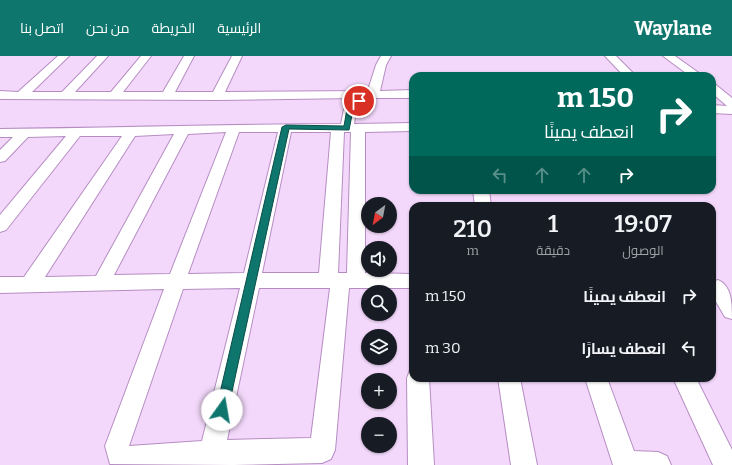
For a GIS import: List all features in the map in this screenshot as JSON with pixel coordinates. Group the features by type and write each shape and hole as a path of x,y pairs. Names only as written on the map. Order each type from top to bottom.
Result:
{"street":[{"path":"21,95 64,56"},
{"path":"66,95 103,56"},
{"path":"114,96 146,56"},
{"path":"167,96 189,56"},
{"path":"217,96 238,56"},
{"path":"234,128 176,282 117,446 120,454 130,459 212,453 321,458 341,281 350,109 371,94 381,65 386,56"},
{"path":"610,56 626,72"},
{"path":"668,56 690,72"},
{"path":"716,90 732,104"},
{"path":"335,94 350,109"},
{"path":"0,95 217,96 409,94"},
{"path":"716,109 732,110"},
{"path":"0,133 131,132 234,128 348,128 409,126"},
{"path":"212,453 286,127"},
{"path":"341,281 348,128"},
{"path":"101,283 183,130"},
{"path":"0,226 77,132"},
{"path":"29,285 131,132"},
{"path":"0,158 24,133"},
{"path":"0,285 251,280 409,281"},
{"path":"721,288 732,311"},
{"path":"418,382 421,465"},
{"path":"510,382 524,465"},
{"path":"597,382 625,464 658,465"},
{"path":"686,382 726,465"}],"route":[{"path":"222,410 286,127 347,128 350,109 359,101"}]}
